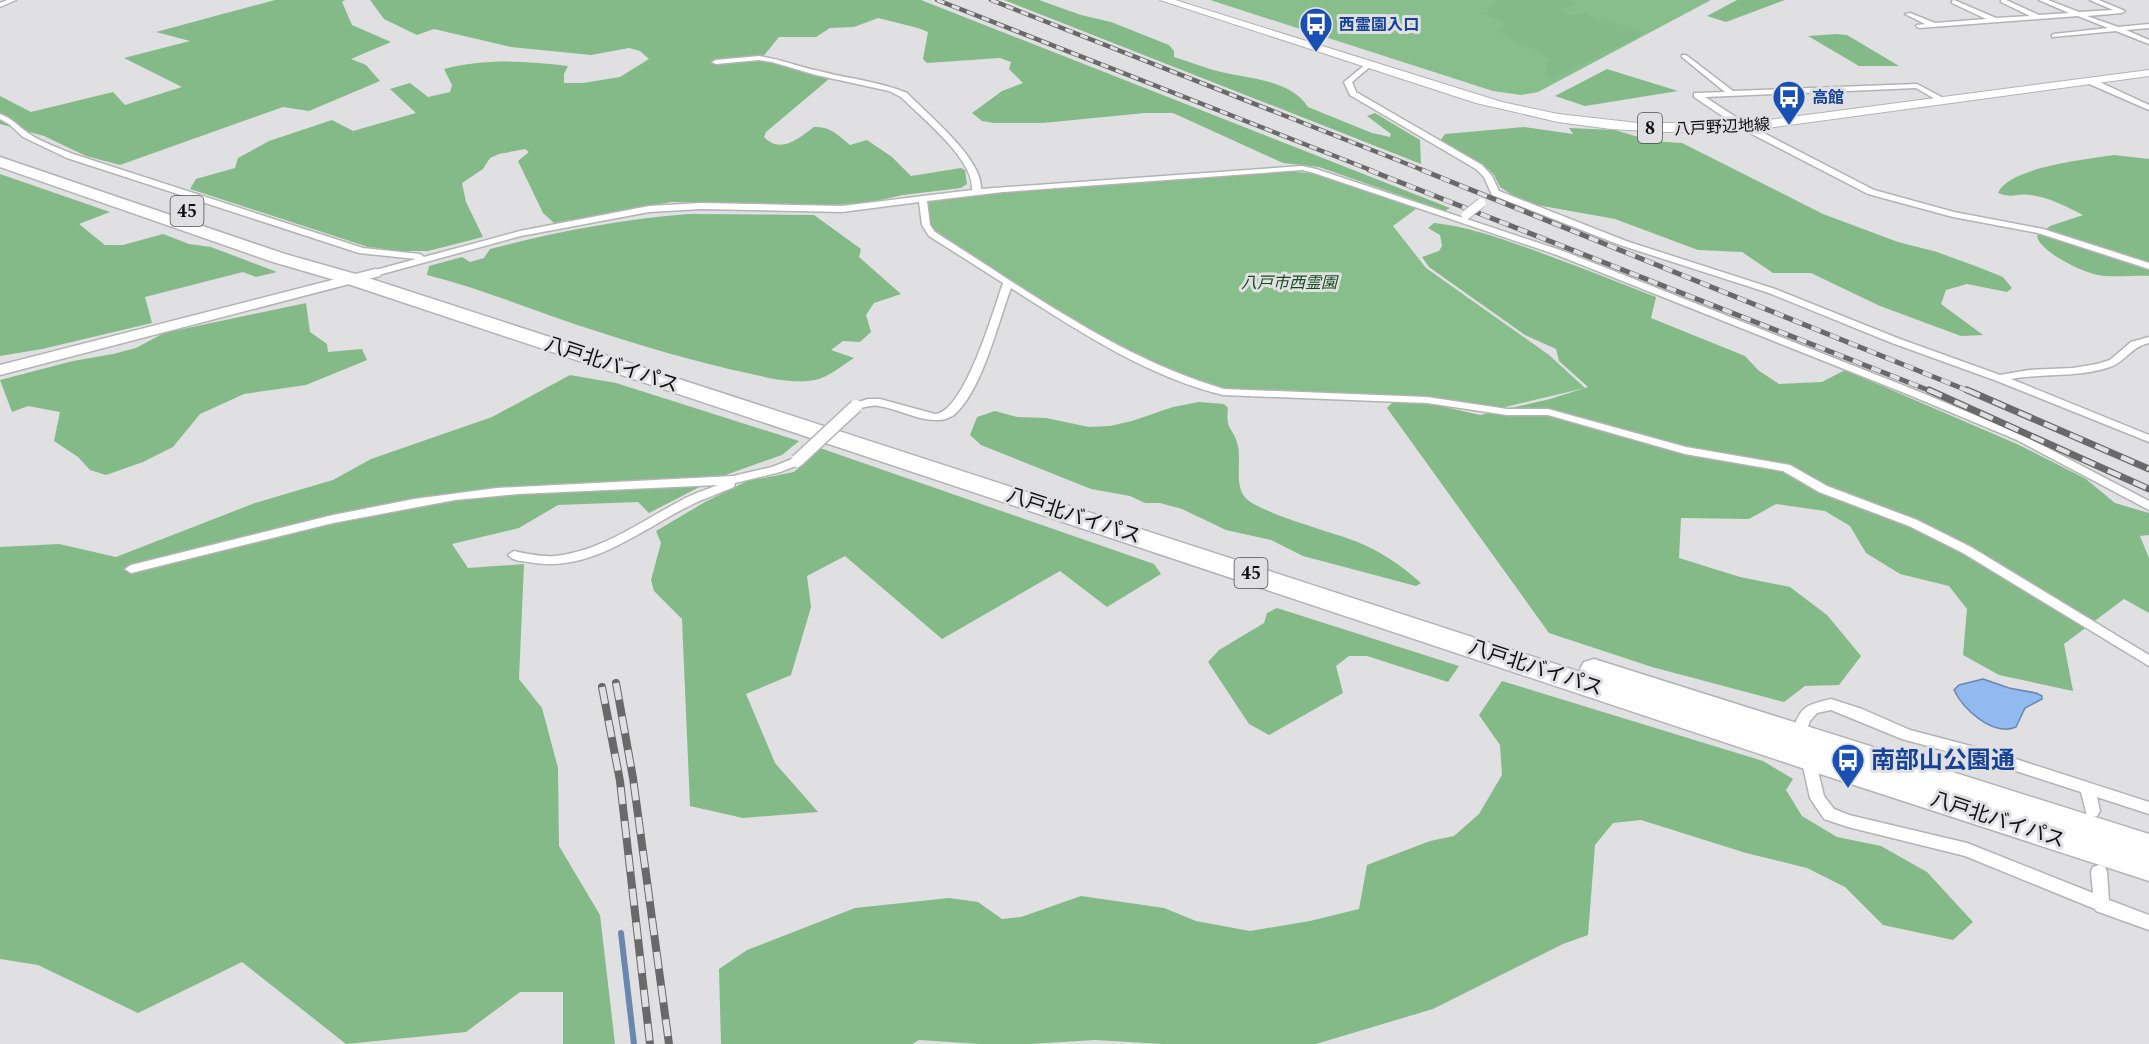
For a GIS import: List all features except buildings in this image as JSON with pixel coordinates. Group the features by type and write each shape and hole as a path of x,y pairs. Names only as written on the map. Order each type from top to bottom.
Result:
{"highway":[{"name":"八戸北バイパス","path":"0,150 364,276 1803,746 2149,867"},
{"name":"八戸北バイパス","path":"0,162 279,258 364,276"},
{"name":"八戸北バイパス","path":"1803,746 2149,848"}],"main road":[{"name":"八戸野辺地線","path":"1165,0 1475,99 1530,113 1584,122 1678,129 1745,127 2149,73"}],"street":[{"path":"0,5 13,0"},
{"path":"2042,0 2149,42"},
{"path":"1919,26 2122,11 2093,0"},
{"path":"2003,1 2040,18"},
{"path":"1954,2 1996,21"},
{"path":"1908,14 1935,25"},
{"path":"2054,36 2149,26"},
{"path":"1684,56 1732,94"},
{"path":"716,62 759,58 773,60 825,75 891,89 904,95 964,156 977,183 976,193"},
{"path":"1368,65 1348,82 1353,93 1479,167 1488,176 1496,193 1623,243 1772,291 2149,439"},
{"path":"2090,81 2149,108"},
{"path":"1945,101 1917,86 1697,95 1745,127 1840,177 1888,198 2002,225 2040,231 2149,266"},
{"path":"0,116 12,122 26,135 70,156 362,251 428,258"},
{"path":"0,370 520,234 649,209 701,206 842,209 976,193 1302,168 1462,218 1571,257 1911,392 2022,438 2149,506"},
{"path":"1462,218 1496,193"},
{"path":"922,200 926,225 932,234 1101,341 1155,367 1213,390 1427,400 1507,412 1548,412 1685,450 1786,468 1823,489 1913,523 1966,550 2149,661"},
{"path":"131,569 375,510 455,496 545,488 726,481 769,473 797,461 864,401 934,417 946,416 955,411 973,381 1008,282"},
{"path":"2001,379 2036,373 2070,373 2110,364 2119,359 2129,345 2149,340"},
{"path":"514,555 540,560 558,560 596,549 625,538 687,503 748,477"},
{"path":"2149,808 2086,787 1907,735 1857,713 1831,705 1812,709 1804,718 1803,746 1817,798 1829,814 1848,821 1966,850 2149,923"},
{"path":"2086,787 2092,811"},
{"path":"2099,872 2102,906"}],"green space":[{"path":"275,0 345,0 342,2 352,25 391,42 351,59 366,65 380,81 309,111 283,107 120,165 86,156 44,136 0,124 0,96 31,112 113,92 125,105 182,87 124,58 190,41 156,32"},
{"path":"370,0 921,0 1450,208 1445,211 1319,167 1283,163 1173,113 1145,113 1043,123 982,121 972,113 1002,91 1023,83 1009,69 1011,62 1000,58 927,63 923,59 928,32 878,18 854,27 830,28 816,37 779,37 761,59 829,79 766,132 764,137 770,142 784,144 797,139 814,127 825,128 850,145 867,140 892,157 911,176 961,168 965,170 967,184 961,188 903,195 871,202 832,205 671,202 554,223 543,213 518,161 529,152 525,149 490,158 483,169 462,183 466,202 483,237 428,251 368,247 190,189 196,179 235,168 238,158 269,141 332,120 353,131 416,113 390,89 410,83 428,97 450,92 452,85 444,69 491,62 552,64 568,66 564,74 564,83 583,83 620,77 649,59 640,51 629,48 591,55 511,47 434,29 417,35 384,19"},
{"path":"1004,0 1039,0 1081,15 1111,22 1169,45 1174,51 1174,57 1210,69 1277,84 1300,97 1308,107 1372,133 1390,137 1391,134 1367,116 1375,113 1420,140 1421,164"},
{"path":"1210,0 1711,0 1538,92 1521,95 1493,91"},
{"path":"1498,0 1568,0 1578,3 1557,10 1572,16 1585,14 1644,33 1552,80 1546,73 1549,58 1516,42 1498,30 1505,26 1505,21 1493,19 1485,13"},
{"path":"1737,0 1785,0 1726,22 1707,16"},
{"path":"1847,35 1899,66 1859,66 1808,36"},
{"path":"1607,69 1678,91 1585,106 1555,96"},
{"path":"1524,127 1573,134 1569,128 1615,130 1652,141 1682,143 1823,214 1898,242 1937,252 1978,267 2003,277 2012,288 2007,292 1967,284 1946,290 1941,304 1983,335 1961,336 1880,306 1811,273 1773,273 1742,252 1698,250 1615,219 1537,205 1517,198 1500,187 1488,169 1440,141 1445,134"},
{"path":"2114,155 2149,159 2149,276 2098,275 2082,270 2053,255 2037,236 2050,226 2083,215 2037,196 2008,196 1998,193 2005,184 2033,171 2069,162"},
{"name":"八戸市西霊園","path":"1286,171 1318,174 1416,209 1393,226 1426,268 1549,355 1585,388 1497,409 1419,396 1217,389 1158,365 1106,340 1069,319 930,227 927,202 1005,192"},
{"path":"0,174 110,212 79,224 105,245 123,245 163,234 189,244 211,247 277,272 256,277 243,272 145,297 152,323 42,349 0,356"},
{"path":"689,214 814,215 861,249 859,257 901,294 874,303 866,315 871,332 860,342 843,341 831,350 854,358 820,379 794,381 733,370 667,353 477,289 427,275 429,266 462,257 470,262 484,258 490,249 539,237 614,223"},
{"path":"1434,223 1468,229 1500,239 1656,297 1651,318 1745,356 1758,370 1779,384 1822,382 1845,370 2017,444 2086,479 2115,503 2149,513 2149,535 2140,536 2149,558 2149,613 2124,599 2064,644 2073,691 1999,675 1963,655 1967,609 1949,586 1900,574 1866,553 1850,526 1825,511 1776,504 1749,519 1681,518 1679,558 1740,577 1790,587 1827,615 1861,656 1839,685 1805,686 1784,702 1652,667 1549,633 1387,408 1394,401 1432,404 1480,415 1550,399 1588,387 1559,361 1556,349 1525,335 1429,267 1422,257 1439,251 1442,246 1440,235 1428,228"},
{"path":"306,303 310,332 327,344 328,352 362,349 367,360 306,385 244,394 200,414 173,447 143,462 106,475 90,470 78,457 54,441 60,412 28,406 12,412 0,380 136,348 164,333"},
{"path":"570,375 616,383 799,441 782,455 717,478 649,513 638,502 558,505 519,528 452,544 468,568 524,564 519,679 542,708 558,768 559,846 600,915 615,1044 563,1044 563,992 520,992 466,1032 346,1044 242,962 138,1013 38,965 0,959 0,547 59,544 116,557 255,503 333,480 371,459 492,417"},
{"path":"1199,402 1224,404 1228,408 1229,426 1239,452 1241,491 1251,502 1278,515 1373,549 1421,583 1416,586 1303,556 1271,540 1226,530 1182,509 1160,503 1145,503 1130,496 1091,489 981,445 970,435 977,417 995,411 1017,417 1046,418 1089,427 1110,426 1132,421 1173,407"},
{"path":"820,448 1154,564 1161,574 1107,607 1060,571 942,639 845,556 807,576 811,607 791,675 746,694 775,763 818,812 743,818 690,806 682,619 654,591 651,580 661,543 656,531 705,502 747,481 794,472"},
{"path":"1277,608 1459,666 1448,682 1367,656 1349,656 1336,666 1343,693 1269,735 1249,724 1208,662 1219,650 1264,623 1267,613"},
{"path":"1502,681 1763,761 1793,779 1786,790 1802,816 1837,837 1881,846 1927,872 1973,922 1953,940 1883,925 1845,887 1807,868 1746,853 1641,820 1613,823 1595,845 1588,935 1563,944 1433,1009 1316,1044 1163,1044 1095,1040 980,1044 919,1040 912,1044 721,1044 719,969 747,950 855,908 949,898 978,902 1002,919 1021,917 1081,896 1164,908 1196,921 1250,931 1310,921 1359,909 1367,865 1430,841 1454,836 1479,814 1502,775 1500,745 1479,715"}],"water":[{"path":"1983,679 2009,688 2036,693 2042,696 2042,699 2025,708 2016,727 2007,729 1989,725 1964,705 1954,690 1959,685"}],"waterway":[{"path":"621,933 634,1044"}],"railway":[{"path":"937,0 1373,171"},
{"path":"991,0 1425,171"},
{"path":"1369,170 1933,392"},
{"path":"1422,170 1971,392"},
{"path":"1929,390 2149,489"},
{"path":"1967,390 2149,469"},
{"path":"616,683 633,778 669,1044"},
{"path":"602,687 620,781 650,1044"}],"place":[{"name":"西霊園入口","path":"1316,53"},
{"name":"高館","path":"1789,126"},
{"name":"南部山公園通","path":"1848,789"}]}
